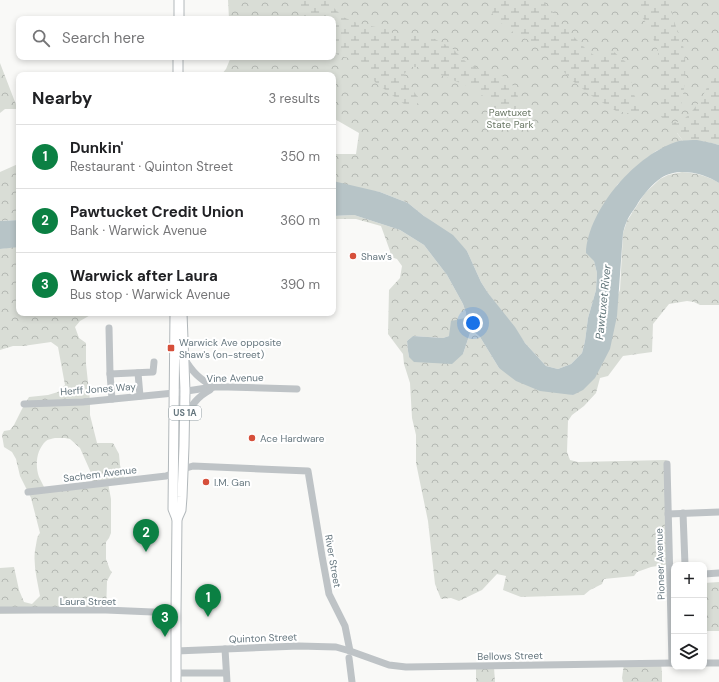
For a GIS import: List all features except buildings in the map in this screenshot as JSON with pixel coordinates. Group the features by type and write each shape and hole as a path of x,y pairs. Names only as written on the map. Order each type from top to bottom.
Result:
{"main road":[{"path":"179,0 179,16"},
{"path":"178,60 178,72"},
{"name":"US 1A","path":"175,316 173,509 177,519 176,677"},
{"name":"US 1A","path":"177,519 181,510 185,418 182,316"}],"street":[{"path":"109,328 112,399"},
{"path":"183,357 191,369 200,378 213,387 192,404 185,418"},
{"path":"110,374 153,372 154,362"},
{"path":"138,373 140,396"},
{"name":"Vine Avenue","path":"174,393 213,387 297,389"},
{"name":"Herff Jones Way","path":"24,404 83,402 174,393"},
{"name":"Pioneer Avenue","path":"667,464 671,562"},
{"name":"River Street","path":"183,469 193,466 308,471 329,594 345,626 350,654 352,682"},
{"name":"Sachem Avenue","path":"28,492 166,476 174,473"},
{"path":"668,514 719,512"},
{"path":"683,513 685,562"},
{"path":"707,574 719,573"},
{"name":"Pioneer Avenue","path":"672,598 673,634"},
{"name":"Laura Street","path":"0,610 106,610 176,613"},
{"name":"Quinton Street","path":"176,651 299,646 336,647 350,654"},
{"path":"225,649 227,682"},
{"name":"Bellows Street","path":"350,654 389,665 406,667 671,663"},
{"path":"707,663 719,663"},
{"path":"176,677 226,673"}],"green space":[{"name":"Pawtuxet State Park","path":"228,0 719,0 719,139 677,133 683,141 656,151 617,185 594,261 597,273 596,290 588,318 582,353 571,364 558,369 546,366 525,343 488,293 481,282 467,251 408,203 380,192 352,188 336,182 336,154 356,154 359,133 336,120 336,72 224,72 230,60 336,60 336,16 229,16"},
{"path":"297,0 326,0 343,17 357,23 390,30 394,36 425,34 452,48 472,66 505,77 516,89 523,117 522,119 516,120 503,117 482,95 470,87 421,67 411,67 404,74 405,81 419,98 418,103 413,107 408,107 376,83 366,71 362,62 336,53 336,16 302,16"},
{"path":"498,0 543,0 544,3 557,16 562,25 588,51 598,58 603,52 614,52 627,63 634,95 643,109 633,114 616,111 592,96 570,79 555,61 536,43 517,35 497,20 492,13"},
{"path":"631,0 668,0 670,3 685,57 684,85 681,105 674,118 671,120 663,119 659,114 660,77 658,70 658,51 648,26"},
{"path":"0,63 16,104 16,109 5,109 0,113"},
{"path":"718,77 719,145 701,141 683,141 672,126 672,123 683,120 692,111 706,91 710,80"},
{"path":"16,165 16,220 0,221 0,172"},
{"path":"682,172 692,173 711,178 719,183 719,305 700,305 687,301 669,304 653,324 652,352 623,356 608,376 600,378 596,393 584,406 572,415 568,421 567,452 570,460 578,462 666,460 668,462 670,564 651,567 637,572 634,576 604,579 602,584 584,595 521,597 503,590 506,576 497,574 482,590 459,601 451,598 441,599 435,584 428,521 416,463 416,435 412,418 410,383 404,364 403,354 388,334 389,290 400,278 402,266 397,259 391,257 381,226 356,219 336,219 336,216 354,215 400,230 424,245 447,275 463,304 466,313 465,318 449,336 443,338 413,336 407,341 409,357 463,354 470,333 473,331 480,337 499,368 573,395 620,290 623,233 627,221 645,193 660,179 668,175"},
{"path":"16,247 16,316 89,316 80,321 75,327 79,338 86,343 90,415 97,443 113,443 119,454 120,465 125,480 108,483 111,499 111,533 106,542 106,559 112,572 107,581 106,613 0,614 0,568 14,567 19,590 24,602 32,604 40,596 35,570 35,551 37,538 40,533 31,498 20,476 16,459 12,452 4,447 2,435 4,431 10,430 14,425 29,397 48,395 58,392 65,385 58,347 51,342 13,346 0,350 0,249","holes":["55,438 70,439 80,448 92,475 92,483 45,489 39,477 37,468 38,453 48,440"]},
{"path":"719,582 719,631 707,631 707,583"},
{"path":"661,663 662,682 623,682 622,678 624,664"},
{"path":"476,667 494,667 495,682 476,682"}],"water":[{"name":"Pawtuxet River","path":"686,140 697,140 719,145 719,183 706,176 698,174 683,172 675,173 658,180 648,189 640,200 628,219 623,233 617,316 610,349 595,378 583,390 573,395 540,391 516,381 499,368 480,337 473,331 470,333 463,354 452,364 414,362 409,357 407,341 413,336 443,338 449,336 451,321 465,318 466,313 463,304 447,275 424,245 400,230 354,215 336,216 336,182 380,192 408,203 424,216 453,235 467,251 481,282 488,293 515,327 525,343 546,366 558,369 571,364 582,353 588,318 596,290 597,273 594,261 586,253 589,236 595,219 605,201 632,170 647,157 663,147"},
{"path":"16,220 16,247 0,249 0,221"}],"place":[{"name":"Shaw's","path":"353,256"},
{"name":"Warwick Ave opposite Shaw's (on-street)","path":"171,348"},
{"name":"Ace Hardware","path":"252,438"},
{"name":"I.M. Gan","path":"206,482"},
{"name":"Pawtucket Credit Union","path":"146,552"},
{"name":"Dunkin'","path":"208,617"},
{"name":"Warwick after Laura","path":"165,637"}]}
